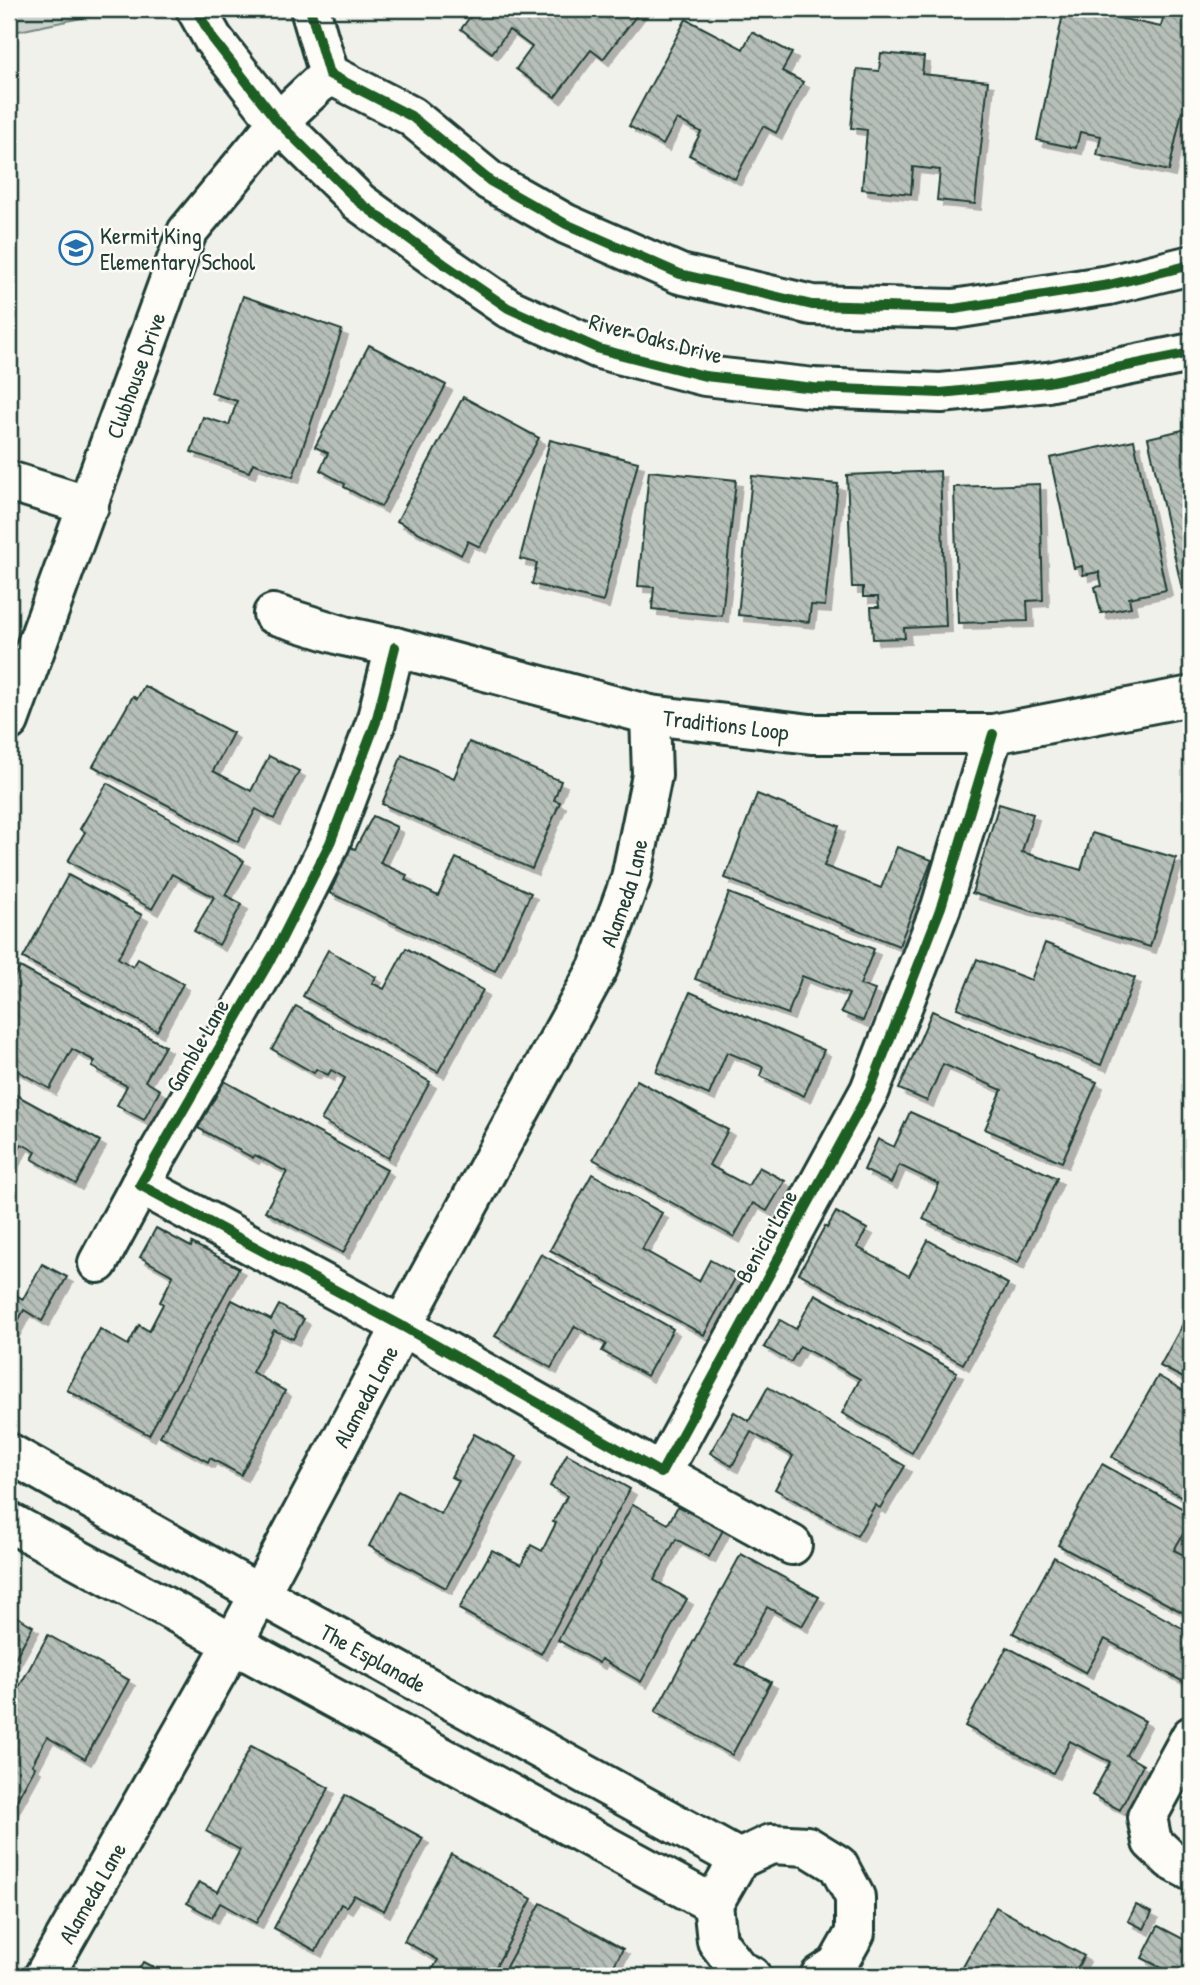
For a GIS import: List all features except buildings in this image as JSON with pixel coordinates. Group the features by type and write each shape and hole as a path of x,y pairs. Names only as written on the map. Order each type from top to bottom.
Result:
{"street":[{"name":"River Oaks Drive","path":"196,9 213,39 278,122 359,202 508,308 599,349 705,376 814,388 941,393 1048,382 1191,353"},
{"path":"310,9 329,74 411,116 490,181 566,223 680,274 812,305 954,309 1109,285 1191,265"},
{"name":"Clubhouse Drive","path":"9,721 187,232 278,122 329,74"},
{"path":"9,481 89,506"},
{"name":"Traditions Loop","path":"273,614 344,636 650,715 811,734 993,734 1191,696"},
{"name":"Gamble Lane","path":"98,1263 276,950 330,843 376,722 395,647"},
{"name":"Alameda Lane","path":"44,1976 233,1644 402,1326 598,968 631,878 652,775 650,715"},
{"name":"Benicia Lane","path":"661,1473 870,1090 940,907 993,734"},
{"path":"140,1185 402,1326 792,1545"},
{"name":"The Esplanade","path":"9,1453 258,1594 739,1859"},
{"path":"9,1522 713,1904"},
{"path":"1191,1736 1147,1817 1152,1842 1171,1860 1191,1871"},
{"path":"751,1976 739,1970 717,1941 713,1904 739,1859 771,1844 807,1846 838,1866 855,1897 855,1933 837,1965 820,1976"}],"shaded area":[{"path":"9,9 114,9 115,11 9,33"}],"cycle path":[{"path":"196,9 213,39 278,122 359,202 508,308 599,349 705,376 814,388 941,393 1048,382 1191,353"},
{"path":"310,9 329,74 411,116 490,181 566,224 680,274 812,305 954,309 1109,285 1191,265"},
{"path":"395,647 376,722 330,843 276,950 140,1185 402,1326 661,1473 870,1090 941,907 993,734"}],"place":[{"name":"Kermit King Elementary School","path":"76,248"}]}
